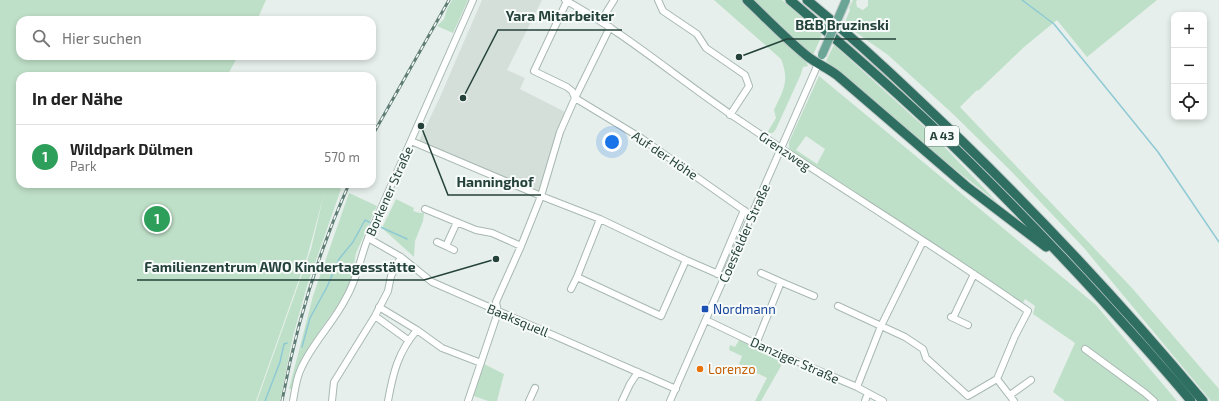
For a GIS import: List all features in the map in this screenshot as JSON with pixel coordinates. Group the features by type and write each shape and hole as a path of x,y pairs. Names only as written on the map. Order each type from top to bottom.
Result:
{"highway":[{"path":"747,0 806,55 838,76 966,186 1040,242 1085,282"},
{"name":"A 43","path":"790,0 864,63 990,182 1146,348 1191,401"},
{"name":"A 43","path":"808,0 916,96 994,173 1111,295 1203,401"}],"main road":[{"path":"822,55 846,0"}],"street":[{"name":"Borkener Straße","path":"293,401 300,372 310,351 348,296 353,286 358,265 368,238 473,0"},
{"path":"600,21 614,0"},
{"path":"658,0 663,11 697,34 706,48 745,75 749,86 730,115"},
{"name":"Grenzweg","path":"566,1 610,27 730,115 974,274 1028,311 1015,336 997,379"},
{"name":"Auf der Höhe","path":"566,1 534,71 567,87 572,91 574,98 641,138 752,216"},
{"path":"468,401 498,312 496,302 541,196 560,132 574,98 610,27"},
{"name":"Coesfelder Straße","path":"670,401 818,64"},
{"path":"411,141 541,196 600,219 725,277"},
{"path":"425,209 476,230 492,232 521,246"},
{"name":"Coesfelder Straße","path":"717,274 744,210"},
{"path":"571,289 600,219"},
{"path":"446,246 457,222"},
{"name":"Baaksquell","path":"368,238 401,257 432,282 676,389"},
{"path":"857,387 881,326 923,241"},
{"path":"437,242 454,250"},
{"path":"332,401 334,382 375,316 388,291 391,276 401,257"},
{"path":"577,277 662,316 686,260"},
{"path":"761,274 814,296"},
{"path":"968,325 952,318 974,274"},
{"path":"756,344 781,282"},
{"path":"838,306 904,337 923,349 926,358 967,398 997,379 1014,401"},
{"path":"379,307 417,330 442,348 481,363"},
{"path":"375,316 408,340"},
{"name":"Danziger Straße","path":"706,320 756,344 857,387 883,401"},
{"path":"388,401 393,372 408,340 417,330"},
{"path":"1085,349 1154,401"},
{"path":"622,401 630,384 638,372"},
{"path":"1010,395 1031,380"},
{"path":"529,401 536,388"},
{"path":"865,401 868,393"}],"shaded area":[{"path":"482,0 542,0 507,70 525,78 520,89 567,113 541,193 419,141 440,97"}],"green space":[{"path":"0,0 266,0 259,16 16,16 16,60 236,60 229,72 16,72 16,188 341,189 307,286 293,336 280,401 257,401 311,249 324,194 308,254 256,401 0,401"},
{"path":"452,0 468,0 453,33 437,26 444,19"},
{"path":"714,0 743,0 805,58 808,66 803,67 773,133 767,133 776,118 774,110 783,91 785,80 784,67 781,59"},
{"path":"751,0 782,0 822,35 813,55 809,53"},
{"path":"853,0 857,0 857,7 863,10 868,6 868,0 1157,0 1087,57 1057,20 1024,47 960,107 1132,288 1219,389 1219,401 1211,401 1084,248 1013,173 952,113 888,55 844,24"},
{"path":"834,45 932,134 998,203 918,140 826,61"},
{"path":"819,76 1096,305 1177,401 1065,401 1053,392 1075,343 1033,314 1035,306 1025,299 1021,306 791,155 793,152 789,148 789,142","holes":["806,136 825,149 817,164 796,150"]},
{"path":"349,193 377,206 356,253 352,275 345,292 310,345 297,369 292,389 289,389 313,296"},
{"path":"396,199 414,208 413,211 424,213 423,221 415,241 414,257 382,228"},
{"path":"739,340 785,359 761,401 755,401 767,378 739,364 742,356 729,350 730,345 735,347"},
{"path":"484,364 504,374 497,401 488,401 474,396"}],"waterway":[{"path":"1022,0 1054,24 1111,94 1158,152 1219,242"},
{"path":"302,347 310,318 327,287 339,259 353,242 365,220 373,224"},
{"path":"376,225 407,239"},
{"path":"265,401 280,362 284,344 287,343"}],"railway":[{"path":"376,129 449,0"},
{"path":"282,401 294,345 309,290 327,236 347,188"}],"place":[{"name":"B&B Bruzinski","path":"739,57"},
{"name":"Yara Mitarbeiter","path":"463,98"},
{"name":"Hanninghof","path":"421,126"},
{"name":"Wildpark Dülmen","path":"157,219"},
{"name":"Familienzentrum AWO Kindertagesstätte","path":"496,259"},
{"name":"Nordmann","path":"705,309"},
{"name":"Lorenzo","path":"700,369"}]}
